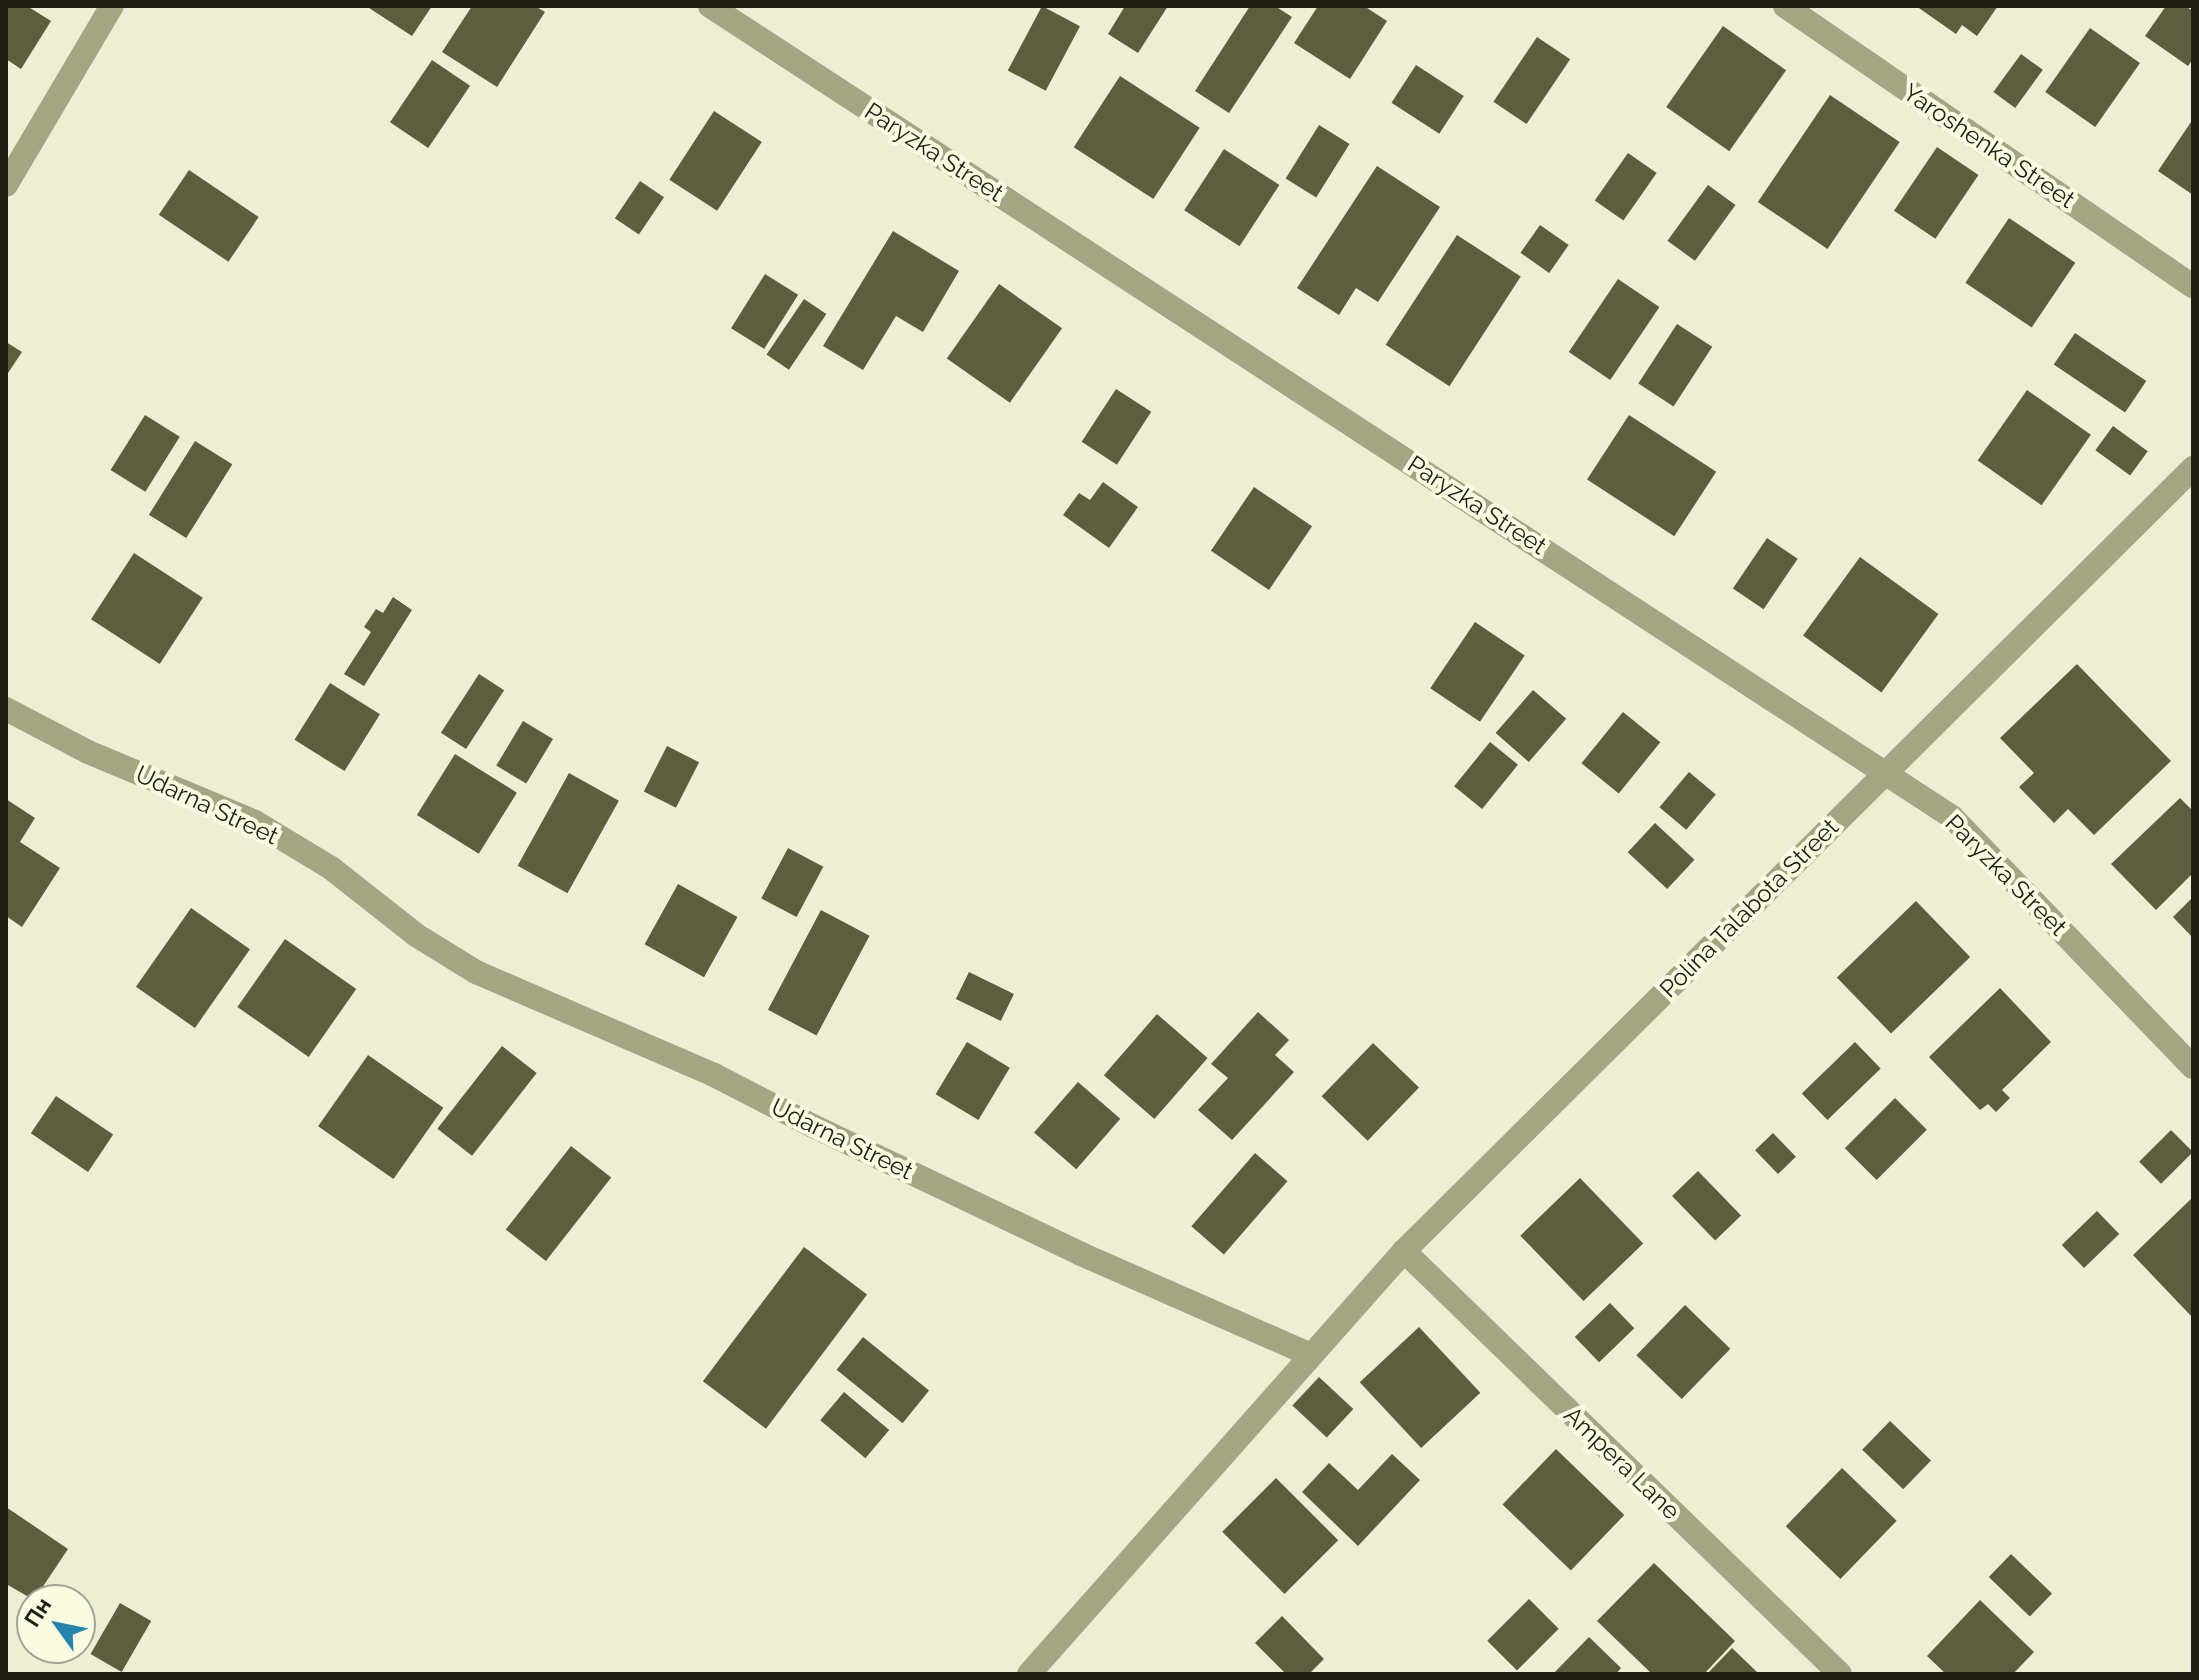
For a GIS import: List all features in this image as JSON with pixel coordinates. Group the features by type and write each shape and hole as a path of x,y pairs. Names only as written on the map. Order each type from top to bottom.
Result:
{"street":[{"path":"6,185 112,6"},
{"name":"Paryzka Street","path":"710,6 1952,817 2193,1067"},
{"name":"Yaroshenka Street","path":"1785,6 2193,286"},
{"name":"Polina Talabota Street","path":"1311,1355 1404,1251 2193,468"},
{"name":"Udarna Street","path":"6,709 88,752 255,822 331,868 416,935 476,972 714,1075 813,1126 1081,1254 1311,1355"},
{"name":"Ampera Lane","path":"1404,1251 1840,1674"},
{"path":"1029,1674 1311,1355"}],"building":[{"path":"6,6 27,6 51,21 21,69 6,59"},
{"path":"366,6 432,6 412,36"},
{"path":"472,6 535,6 545,12 497,87 442,52"},
{"path":"1042,6 1080,26 1046,91 1008,70"},
{"path":"1125,6 1168,6 1138,53 1108,34"},
{"path":"1250,6 1275,6 1292,17 1229,113 1195,91"},
{"path":"1318,6 1364,6 1387,21 1350,79 1294,43"},
{"path":"1916,6 1998,6 1977,36 1962,25 1956,34"},
{"path":"2166,6 2185,6 2193,11 2193,59 2188,66 2145,36"},
{"path":"1723,26 1786,70 1729,151 1666,107"},
{"path":"2090,28 2140,63 2095,127 2045,92"},
{"path":"1537,37 1570,59 1527,124 1493,102"},
{"path":"2021,54 2043,70 2015,108 1993,92"},
{"path":"432,60 470,86 428,148 390,122"},
{"path":"1416,65 1464,96 1439,134 1391,103"},
{"path":"1120,76 1200,128 1153,199 1074,147"},
{"path":"1830,95 1900,142 1828,249 1758,202"},
{"path":"714,111 762,142 717,211 669,180"},
{"path":"2193,119 2193,195 2158,171"},
{"path":"1319,125 1350,144 1316,198 1286,178"},
{"path":"1937,147 1978,175 1935,239 1894,211"},
{"path":"1224,149 1279,185 1240,246 1184,210"},
{"path":"1628,153 1657,173 1623,221 1595,201"},
{"path":"1377,166 1440,207 1378,302 1356,288 1339,315 1297,288"},
{"path":"189,170 259,217 228,262 159,215"},
{"path":"640,181 664,197 639,235 615,218"},
{"path":"1708,185 1736,205 1695,261 1667,241"},
{"path":"2009,218 2075,263 2032,327 1965,283"},
{"path":"1540,225 1569,245 1549,273 1520,253"},
{"path":"893,231 959,271 923,332 896,316 863,370 823,346"},
{"path":"1457,235 1521,276 1449,386 1386,345"},
{"path":"765,274 798,295 764,349 731,328"},
{"path":"1618,279 1659,307 1610,380 1569,352"},
{"path":"999,284 1062,328 1010,403 947,359"},
{"path":"804,299 826,314 789,370 767,355"},
{"path":"1677,324 1712,347 1674,406 1638,384"},
{"path":"2075,333 2146,381 2125,413 2054,365"},
{"path":"6,342 22,352 6,376"},
{"path":"1116,389 1151,412 1117,465 1082,442"},
{"path":"2027,390 2091,435 2042,505 1978,460"},
{"path":"145,415 180,437 145,492 111,470"},
{"path":"1629,415 1716,472 1674,536 1587,480"},
{"path":"2113,426 2148,451 2130,476 2095,450"},
{"path":"195,441 232,464 186,538 149,515"},
{"path":"1103,482 1138,507 1109,548 1063,515 1079,493 1090,500"},
{"path":"1254,487 1312,526 1269,590 1211,551"},
{"path":"1767,538 1798,559 1764,609 1733,589"},
{"path":"134,553 203,598 160,664 91,619"},
{"path":"1860,557 1938,614 1881,692 1803,635"},
{"path":"393,597 412,610 364,686 344,674 371,632 364,627 376,609 383,613"},
{"path":"1475,622 1525,656 1480,722 1430,688"},
{"path":"2077,664 2171,761 2094,835 2068,809 2054,823 2019,787 2034,773 2000,738"},
{"path":"479,674 504,690 466,749 441,733"},
{"path":"330,683 380,714 345,771 294,740"},
{"path":"1533,690 1566,719 1529,762 1496,733"},
{"path":"1623,712 1660,742 1619,793 1581,763"},
{"path":"523,721 553,739 526,784 496,766"},
{"path":"1490,742 1518,765 1482,809 1454,786"},
{"path":"667,746 699,762 676,808 644,791"},
{"path":"455,754 517,793 479,854 417,815"},
{"path":"1689,772 1716,794 1686,830 1659,807"},
{"path":"569,773 619,801 567,893 518,866"},
{"path":"2180,798 2193,811 2193,873 2156,910 2111,864"},
{"path":"6,799 35,818 20,842 60,868 22,927 6,916"},
{"path":"1655,823 1694,860 1667,889 1628,852"},
{"path":"788,848 823,867 797,917 761,898"},
{"path":"678,884 737,917 704,977 645,944"},
{"path":"2193,897 2193,938 2173,917"},
{"path":"1916,901 1970,957 1891,1034 1837,977"},
{"path":"191,908 250,949 195,1028 136,987"},
{"path":"821,910 870,936 817,1036 768,1010"},
{"path":"285,939 356,989 309,1057 237,1007"},
{"path":"969,972 1014,994 1001,1021 956,999"},
{"path":"2000,988 2051,1042 2002,1090 2010,1098 1996,1112 1988,1104 1980,1110 1929,1057"},
{"path":"1258,1012 1289,1040 1275,1055 1294,1072 1232,1140 1198,1110 1228,1078 1211,1064"},
{"path":"1157,1014 1208,1058 1154,1119 1104,1075"},
{"path":"967,1042 1010,1068 978,1120 936,1094"},
{"path":"1855,1042 1881,1069 1827,1120 1802,1093"},
{"path":"1373,1043 1419,1087 1368,1141 1322,1096"},
{"path":"502,1046 537,1073 472,1156 437,1129"},
{"path":"368,1055 443,1108 393,1179 318,1126"},
{"path":"1078,1082 1120,1119 1076,1169 1034,1133"},
{"path":"56,1096 113,1135 88,1172 31,1133"},
{"path":"1895,1098 1927,1130 1877,1180 1845,1148"},
{"path":"2171,1130 2193,1152 2161,1184 2139,1162"},
{"path":"1773,1133 1796,1157 1778,1174 1755,1150"},
{"path":"571,1146 611,1177 546,1261 506,1230"},
{"path":"1255,1153 1287,1181 1224,1254 1191,1226"},
{"path":"1698,1171 1741,1216 1715,1241 1672,1196"},
{"path":"1580,1178 1643,1243 1584,1301 1520,1236"},
{"path":"2193,1197 2193,1318 2133,1255"},
{"path":"2097,1211 2119,1234 2084,1268 2062,1245"},
{"path":"804,1247 867,1295 766,1429 703,1381"},
{"path":"1610,1303 1634,1328 1599,1362 1575,1337"},
{"path":"1685,1305 1730,1349 1682,1399 1636,1355"},
{"path":"1419,1327 1480,1393 1421,1448 1360,1382"},
{"path":"863,1337 929,1390 903,1423 837,1370"},
{"path":"1319,1377 1353,1409 1327,1438 1292,1406"},
{"path":"844,1392 889,1430 865,1458 820,1420"},
{"path":"1890,1421 1931,1461 1903,1489 1862,1450"},
{"path":"1556,1449 1624,1515 1571,1570 1503,1504"},
{"path":"1392,1454 1420,1480 1358,1546 1302,1492 1329,1463 1358,1490"},
{"path":"1842,1468 1897,1521 1840,1579 1786,1526"},
{"path":"1276,1478 1338,1540 1284,1594 1222,1532"},
{"path":"6,1507 68,1549 45,1584 16,1584 16,1590 6,1584"},
{"path":"2011,1554 2052,1594 2030,1617 1989,1577"},
{"path":"1654,1563 1735,1641 1704,1674 1652,1674 1597,1621"},
{"path":"1529,1599 1559,1629 1517,1670 1487,1641"},
{"path":"1980,1600 2034,1652 2013,1674 1946,1674 1927,1656"},
{"path":"120,1603 151,1621 122,1672 96,1657 96,1645"},
{"path":"1282,1616 1324,1659 1309,1674 1286,1674 1255,1643"},
{"path":"1589,1637 1621,1668 1616,1674 1553,1674"},
{"path":"1732,1648 1757,1672 1707,1674"}]}
